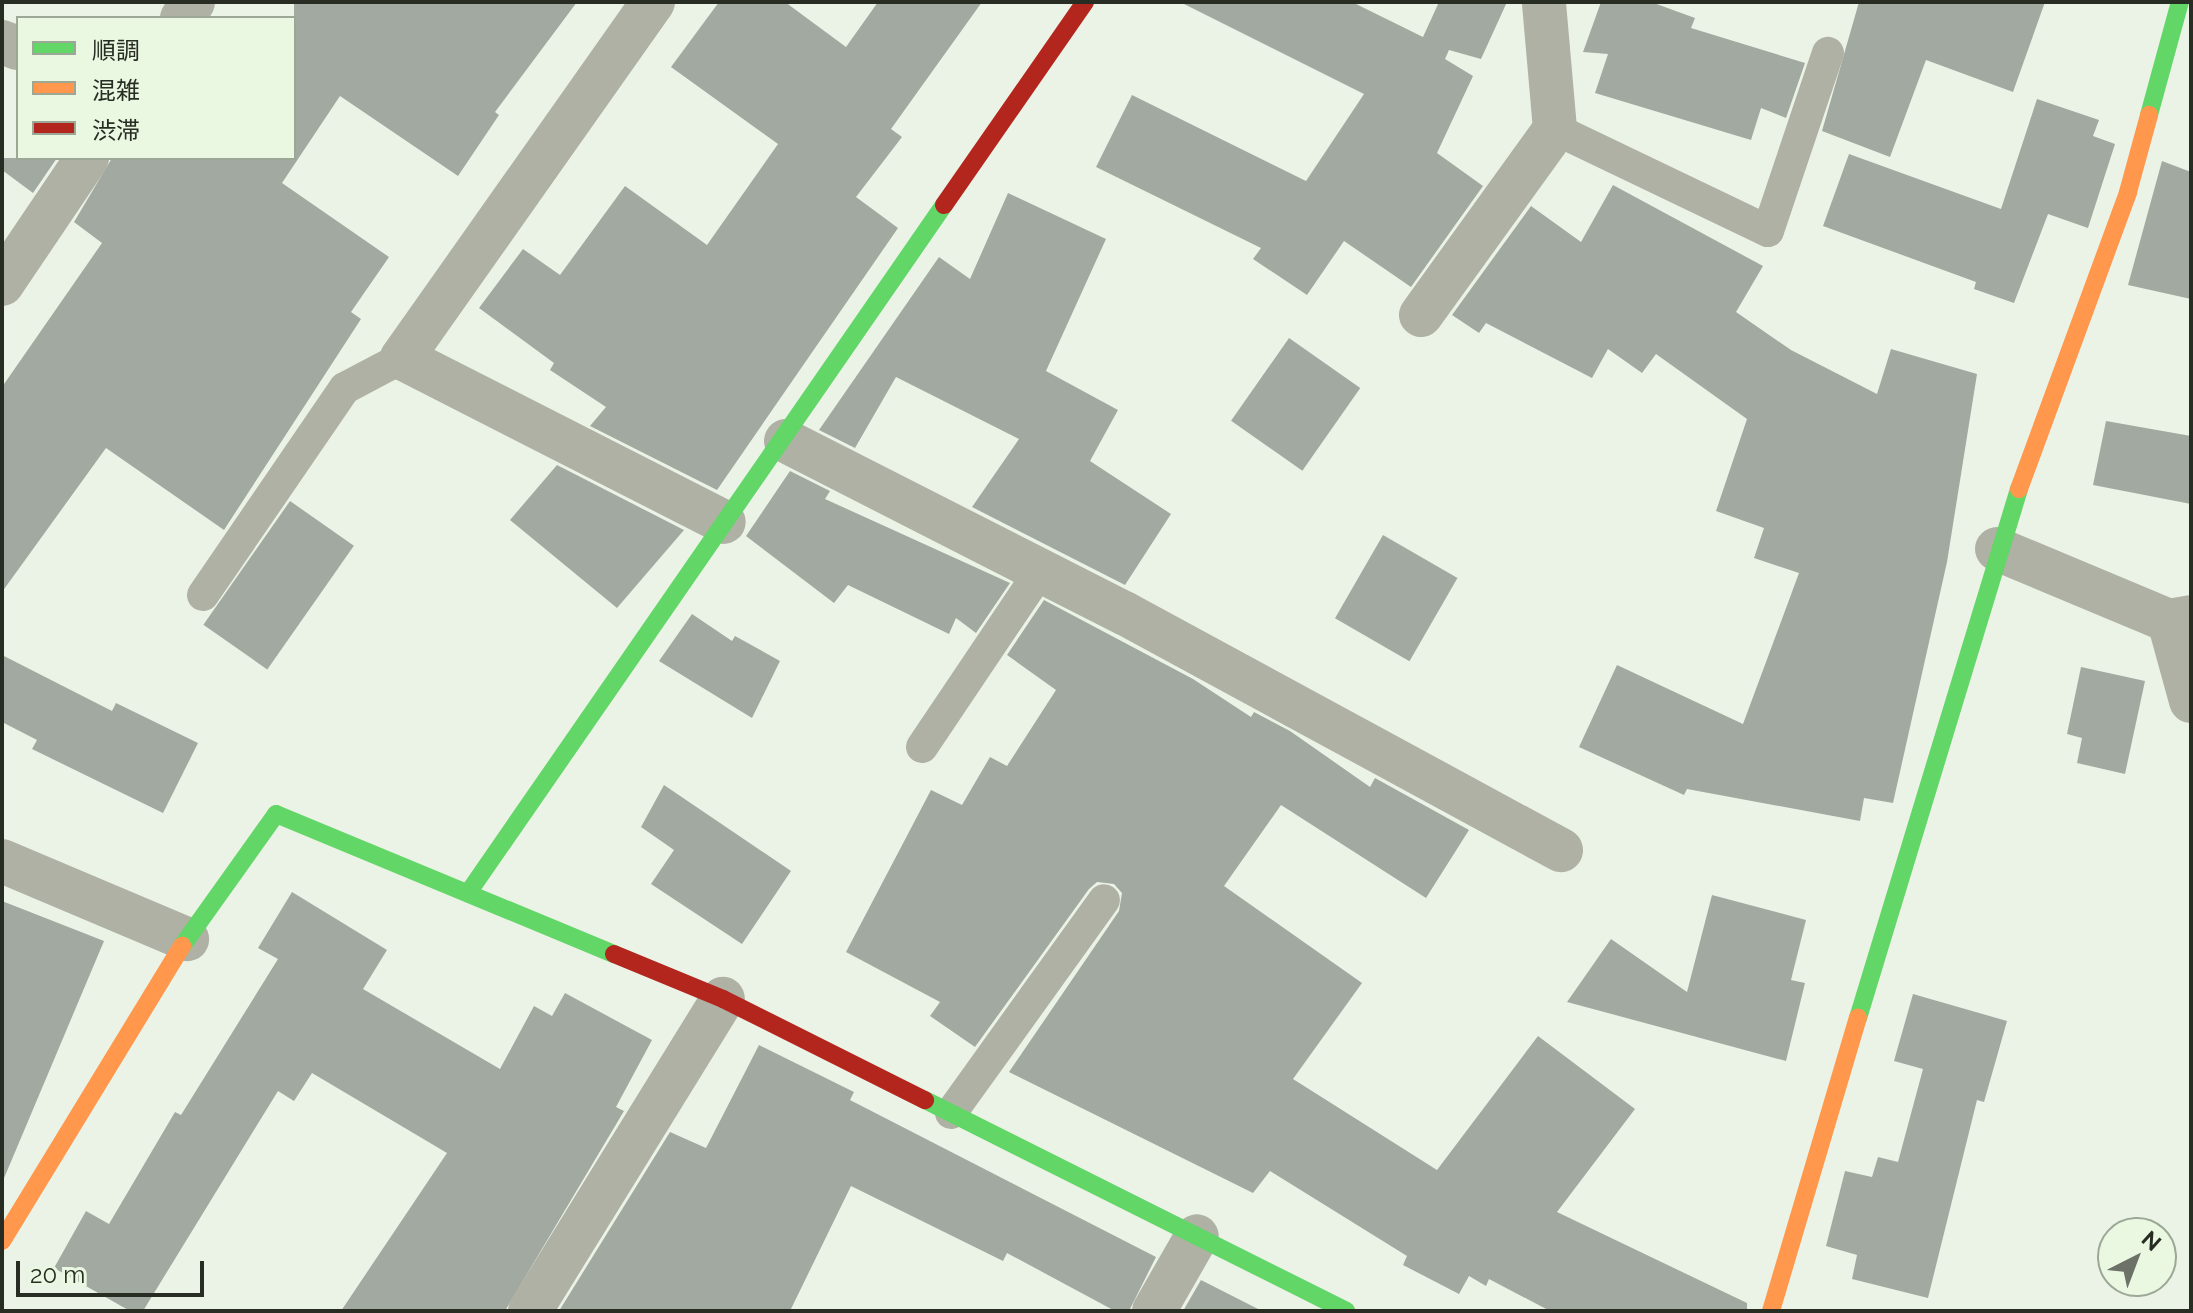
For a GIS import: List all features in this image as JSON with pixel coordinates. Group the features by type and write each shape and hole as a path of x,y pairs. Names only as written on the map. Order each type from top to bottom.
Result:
{"street":[{"path":"653,2 402,358 724,522"},
{"path":"468,893 724,522 786,441 1085,2"},
{"path":"1421,315 1555,129 1544,2"},
{"path":"1771,1311 1997,549 2128,192 2180,2"},
{"path":"2,284 86,160"},
{"path":"786,441 1041,570 1561,850"},
{"path":"1997,549 2180,619 2191,701"},
{"path":"2,1241 187,939 276,814 723,999 1346,1311"},
{"path":"2,861 187,939"},
{"path":"530,1311 723,999"},
{"path":"1154,1311 1197,1236"}],"lane":[{"path":"1555,129 1768,231 1828,53"},
{"path":"203,595 345,388 402,358"},
{"path":"922,747 1041,570"},
{"path":"951,1113 1104,900"}],"building":[{"path":"294,2 577,2 495,112 499,115 458,176 340,96 282,183 389,257 351,312 361,319 224,530 106,448 2,592 2,387 102,243 74,222 111,160 296,160"},
{"path":"719,2 785,2 846,47 878,2 982,2 891,129 902,137 856,197 898,228 717,490 590,426 606,407 550,370 554,363 479,308 523,249 560,275 625,186 707,245 778,144 671,67"},
{"path":"1180,2 1352,2 1423,37 1439,2 1507,2 1481,59 1449,50 1445,59 1473,76 1437,153 1483,186 1411,287 1344,241 1307,295 1253,259 1261,248 1096,167 1132,95 1306,181 1364,94"},
{"path":"1601,2 1651,2 1695,18 1691,28 1805,63 1786,118 1761,108 1751,140 1595,93 1608,54 1583,52"},
{"path":"1859,2 2045,2 2013,92 1926,60 1890,157 1822,131"},
{"path":"2037,99 2099,120 2093,136 2115,144 2088,228 2048,214 2014,303 1974,289 1976,282 1823,226 1849,154 2001,209"},
{"path":"2,158 56,160 33,193 2,170"},
{"path":"2162,161 2191,172 2191,299 2128,285"},
{"path":"1613,185 1763,266 1736,312 1791,350 1877,394 1891,349 1977,374 1947,562 1893,803 1864,798 1860,821 1687,789 1684,795 1579,747 1617,665 1743,724 1799,573 1754,558 1764,528 1716,511 1747,419 1656,354 1642,373 1608,349 1592,378 1486,323 1479,333 1452,315 1531,206 1581,242"},
{"path":"1008,193 1106,239 1046,371 1118,410 1090,461 1171,514 1125,585 972,507 1019,439 896,377 855,448 819,430 939,257 970,279"},
{"path":"1289,338 1360,388 1302,471 1231,421"},
{"path":"2106,421 2191,436 2191,504 2093,485"},
{"path":"557,465 684,530 617,608 510,520"},
{"path":"790,471 830,491 825,499 1010,583 976,633 956,618 949,634 848,585 834,603 746,536"},
{"path":"290,501 354,546 267,669 203,625"},
{"path":"1383,535 1457,578 1409,661 1335,618"},
{"path":"1044,600 1193,679 1251,717 1254,712 1290,731 1370,787 1375,778 1469,830 1426,898 1281,805 1224,886 1362,983 1293,1079 1437,1170 1538,1036 1635,1109 1557,1212 1747,1303 1747,1311 1550,1311 1489,1279 1486,1286 1469,1276 1459,1294 1403,1265 1407,1256 1270,1171 1253,1193 1009,1072 1119,911 1122,893 1114,884 1097,882 1089,889 975,1047 930,1016 940,1002 846,952 931,790 962,805 990,757 1007,766 1056,690 1007,655"},
{"path":"692,614 732,641 735,636 780,661 752,718 659,661"},
{"path":"2,655 112,711 116,703 198,743 163,813 32,749 37,740 2,722"},
{"path":"2081,667 2145,681 2125,774 2077,763 2082,738 2067,734"},
{"path":"664,785 791,871 742,944 651,884 674,850 641,827"},
{"path":"292,892 387,950 363,989 500,1069 534,1006 552,1016 565,993 652,1040 616,1107 624,1111 505,1311 341,1311 447,1153 312,1073 294,1101 278,1091 143,1311 130,1311 54,1268 86,1211 109,1224 175,1112 181,1115 278,959 258,948"},
{"path":"1712,895 1806,920 1791,980 1805,983 1786,1061 1567,1002 1611,939 1687,992"},
{"path":"2,901 104,941 2,1183"},
{"path":"1913,994 2007,1021 1984,1102 1977,1100 1928,1298 1852,1279 1857,1255 1826,1246 1845,1171 1872,1177 1878,1157 1898,1162 1923,1069 1894,1061"},
{"path":"759,1045 854,1092 850,1100 1156,1257 1129,1311 1115,1311 1007,1253 1003,1261 851,1186 790,1311 559,1311 670,1132 706,1148"},
{"path":"1201,1280 1262,1311 1183,1311"}],"traffic: fast":[{"path":"2149,115 2180,2"},
{"path":"468,893 944,205"},
{"path":"1858,1018 2019,489"},
{"path":"182,946 276,814 614,954"},
{"path":"925,1100 1346,1311"}],"traffic: slow":[{"path":"2019,489 2128,192 2149,115"},
{"path":"2,1241 182,946"},
{"path":"1771,1311 1858,1018"}],"traffic: jam":[{"path":"944,205 1085,2"},
{"path":"614,954 723,999 925,1100"}]}
